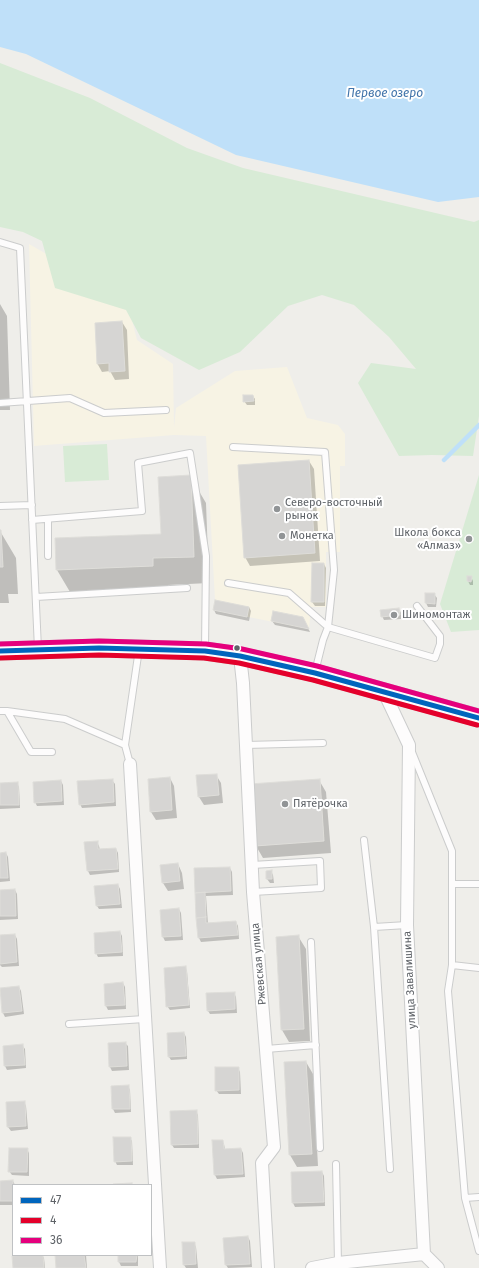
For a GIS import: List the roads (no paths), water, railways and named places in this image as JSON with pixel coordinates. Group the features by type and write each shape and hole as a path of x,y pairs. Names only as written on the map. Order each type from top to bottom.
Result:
{"main road":[{"path":"0,651 99,648 205,651 240,656 315,673 479,718"}],"street":[{"name":"Ржевская улица","path":"240,656 243,683 253,892 274,1147 262,1163 268,1268"},
{"name":"улица Завалишина","path":"384,692 409,745 407,925 424,1254"},
{"path":"130,764 160,1268"},
{"path":"312,1268 338,1263 424,1254 438,1268"}],"lane":[{"path":"0,242 20,248 38,650"},
{"path":"0,403 70,398 104,413 166,410"},
{"path":"233,447 325,452 334,570 328,627 323,640 315,673"},
{"path":"32,520 142,511 138,463 190,454 206,556 205,651"},
{"path":"0,506 32,505"},
{"path":"48,519 48,556"},
{"path":"228,583 289,593 328,627 435,658 440,644 440,636 417,606"},
{"path":"36,597 187,588"},
{"path":"130,764 125,745 139,649"},
{"path":"0,711 65,719 125,745"},
{"path":"7,711 31,752 52,752"},
{"path":"246,745 323,743"},
{"path":"409,745 452,851 452,965 448,990 465,1198 479,1251"},
{"path":"364,840 374,927 390,1169"},
{"path":"252,865 320,861 321,875 321,888 253,892"},
{"path":"452,884 479,884"},
{"path":"374,927 407,925"},
{"path":"311,942 320,1148"},
{"path":"452,965 479,968"},
{"path":"69,1024 144,1019"},
{"path":"266,1049 316,1045"},
{"path":"336,1164 338,1263"},
{"path":"465,1198 479,1197"}],"water":[{"name":"Первое озеро","path":"0,0 479,0 479,197 438,202 236,155 26,54 0,47"}],"waterway":[{"path":"444,460 479,425"}],"place":[{"name":"Северо-восточный рынок","path":"277,509"},
{"name":"Монетка","path":"282,536"},
{"name":"Школа бокса «Алмаз»","path":"469,539"},
{"name":"Шиномонтаж","path":"394,615"},
{"name":"Пятёрочка","path":"285,804"}]}
